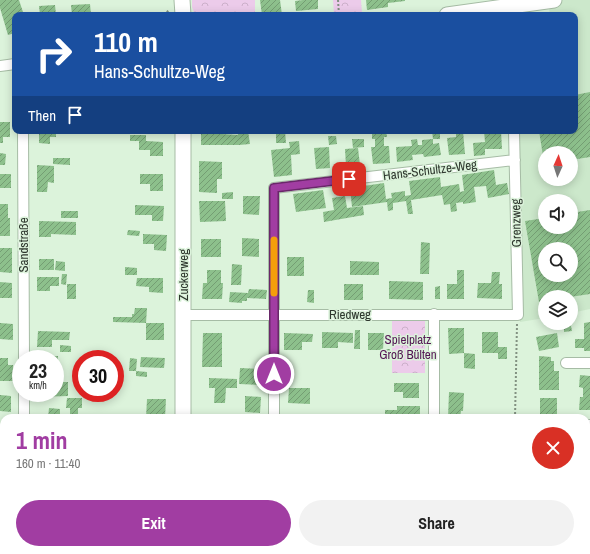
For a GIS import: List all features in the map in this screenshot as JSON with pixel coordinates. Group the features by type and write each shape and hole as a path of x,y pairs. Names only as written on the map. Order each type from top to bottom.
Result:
{"street":[{"path":"182,0 183,12"},
{"path":"462,12 510,3 554,0"},
{"path":"0,66 12,64"},
{"name":"Sandstraße","path":"23,134 24,350"},
{"name":"Zuckerweg","path":"183,134 183,414"},
{"name":"Grenzweg","path":"514,134 518,315"},
{"name":"Hans-Schultze-Weg","path":"274,314 274,188 515,160"},
{"path":"274,314 274,414"},
{"path":"434,314 434,414"},
{"name":"Riedweg","path":"183,315 518,315"},
{"path":"566,363 590,363"},
{"path":"24,402 24,414"}],"path":[{"path":"338,0 339,12"},
{"path":"515,414 516,336 518,315"}],"shaded area":[{"path":"590,0 590,309 578,312 578,290 538,290 538,319 520,322 517,134 578,134 578,12 550,12 548,1"}],"green space":[{"path":"192,0 255,0 255,12 194,12"},
{"path":"333,0 361,0 362,12 334,12"},
{"name":"Spielplatz Groß Bülten","path":"392,321 425,321 425,373 392,373"}],"building":[{"path":"0,0 19,0 23,12 12,12 12,34 8,35 0,8"},
{"path":"260,0 280,0 282,12 262,12"},
{"path":"318,0 318,9 296,11 295,1"},
{"path":"366,0 405,1 388,3 388,7 367,10"},
{"path":"90,4 91,12 72,12 71,5"},
{"path":"55,5 56,12 40,12 39,6"},
{"path":"590,92 590,157 578,159 578,146 541,146 539,134 578,134 578,94"},
{"path":"0,122 10,122 10,137 3,137 3,143 0,143"},
{"path":"39,134 56,134 56,137 50,137 50,144 39,143"},
{"path":"201,134 248,134 250,144 239,145 201,145"},
{"path":"276,134 285,134 286,143 276,143"},
{"path":"372,134 386,134 387,137 384,137 384,146 389,146 390,163 373,164 371,147 375,147 375,139 372,139"},
{"path":"432,134 440,134 440,139 433,139"},
{"path":"456,134 463,134 465,154 449,155 447,138 456,137"},
{"path":"484,134 501,134 502,149 485,149 485,155 474,156 473,143 485,142"},
{"path":"130,135 146,135 146,141 163,142 163,156 150,156 150,150 139,150 139,141 130,141"},
{"path":"328,136 336,136 337,144 329,145"},
{"path":"352,139 364,139 364,147 353,148"},
{"path":"417,139 418,145 422,145 422,140 433,139 433,144 439,143 441,155 424,157 423,154 412,155 413,160 397,162 396,147 412,146 411,140"},
{"path":"299,141 300,154 291,155 292,175 274,177 271,150 290,148 289,142"},
{"path":"329,147 330,168 316,169 314,148"},
{"path":"358,148 360,165 346,166 345,149"},
{"path":"0,153 6,154 5,165 0,165"},
{"path":"53,158 70,158 70,165 53,164"},
{"path":"199,161 222,162 222,179 217,179 217,193 199,192"},
{"path":"37,165 54,166 54,183 48,182 47,192 37,192"},
{"path":"494,170 496,185 507,183 509,194 488,198 486,186 474,187 476,202 463,204 463,202 456,203 457,211 451,212 450,204 444,205 442,195 411,200 413,214 408,214 406,201 393,203 393,210 388,211 387,202 352,207 350,188 384,183 386,199 392,198 391,193 405,191 405,196 411,195 409,181 440,177 441,187 459,184 460,192 464,191 462,175"},
{"path":"0,174 11,174 11,188 0,188"},
{"path":"140,174 163,174 163,191 150,191 150,184 140,184"},
{"path":"323,190 326,208 296,212 293,194"},
{"path":"233,192 233,199 222,199 222,193"},
{"path":"243,196 260,196 259,215 243,214"},
{"path":"345,196 347,208 363,206 364,215 324,222 323,212 334,210 332,198"},
{"path":"199,201 225,201 226,221 200,222"},
{"path":"0,204 8,204 10,236 0,236"},
{"path":"135,205 164,206 163,221 152,221 152,215 135,215"},
{"path":"590,210 590,294 578,296 578,290 538,290 538,296 525,221 538,219 538,234 578,234 578,212"},
{"path":"61,211 78,211 78,218 61,218"},
{"path":"39,221 76,222 76,235 51,234 51,237 39,237"},
{"path":"128,230 140,231 139,236 127,235"},
{"path":"143,234 167,235 166,251 154,250 154,244 143,244"},
{"path":"242,238 259,239 259,257 242,256"},
{"path":"201,239 221,239 221,257 201,257"},
{"path":"421,242 430,243 429,274 420,274"},
{"path":"0,248 12,248 12,273 0,272"},
{"path":"287,257 304,257 304,276 287,276"},
{"path":"39,259 54,259 54,270 39,270"},
{"path":"56,261 65,262 65,271 55,270"},
{"path":"350,261 379,262 379,275 350,275"},
{"path":"232,264 242,265 241,285 231,285"},
{"path":"125,267 137,268 137,275 125,275"},
{"path":"207,270 221,270 221,283 223,283 222,299 202,299 203,283 207,283"},
{"path":"457,270 464,270 464,299 447,299 447,284 457,284"},
{"path":"492,272 500,272 499,284 502,284 502,299 477,298 478,283 491,283"},
{"path":"62,274 67,274 66,285 61,284"},
{"path":"37,277 59,277 59,286 50,286 50,291 37,291"},
{"path":"137,278 163,278 163,293 149,292 149,287 136,286"},
{"path":"389,281 423,282 423,300 389,299"},
{"path":"0,282 12,283 12,298 0,298"},
{"path":"67,284 76,284 76,299 67,299"},
{"path":"344,284 363,284 363,300 344,300"},
{"path":"440,286 440,299 435,299 435,287"},
{"path":"249,289 267,290 266,299 247,298 247,301 242,301 242,303 229,302 230,292 248,293"},
{"path":"308,290 314,290 314,303 307,302"},
{"path":"135,308 147,308 146,323 113,322 113,317 132,317"},
{"path":"590,322 590,351 584,351 584,348 575,348 575,339 584,339 584,323"},
{"path":"0,323 13,324 13,340 0,339"},
{"path":"146,323 164,323 164,340 146,340"},
{"path":"448,328 464,328 464,353 449,354"},
{"path":"355,330 360,330 360,349 354,349"},
{"path":"564,330 572,331 564,332"},
{"path":"38,331 70,332 69,340 52,340 52,347 37,347"},
{"path":"322,332 353,333 353,343 338,342 338,348 322,348"},
{"path":"482,332 498,332 498,347 507,347 507,359 498,359 498,353 482,353"},
{"path":"203,333 222,333 222,367 202,367"},
{"path":"284,333 313,334 312,342 302,342 302,350 284,350"},
{"path":"368,333 384,333 383,350 368,350"},
{"path":"557,333 559,347 539,351 536,337"},
{"path":"60,345 71,346 71,352 64,352 64,350 60,350"},
{"path":"384,349 390,349 390,359 384,359"},
{"path":"464,353 475,354 475,369 464,368"},
{"path":"539,356 551,357 551,361 554,361 554,371 559,371 559,390 539,390"},
{"path":"141,357 165,358 164,368 140,367"},
{"path":"0,358 8,358 8,365 12,365 12,381 0,381"},
{"path":"130,358 137,359 136,371 129,371"},
{"path":"240,368 260,369 259,385 239,384"},
{"path":"136,371 147,372 147,377 136,376"},
{"path":"580,375 590,376 590,410 579,410 580,397 583,397 583,388 579,387"},
{"path":"209,378 237,379 237,388 226,388 225,403 214,403 215,388 209,388"},
{"path":"64,382 68,382 68,396 64,396"},
{"path":"394,383 419,383 419,398 403,398 403,392 394,392"},
{"path":"289,388 310,388 310,404 288,403"},
{"path":"449,392 464,393 463,411 461,411 461,414 448,414"},
{"path":"0,395 11,396 11,412 0,411"},
{"path":"245,396 261,397 260,413 245,412"},
{"path":"67,398 72,398 72,402 82,402 82,408 78,408 78,414 70,414 70,408 66,408"},
{"path":"540,398 557,398 557,414 540,414"},
{"path":"147,399 166,399 165,414 146,414"},
{"path":"397,406 420,406 420,414 385,414 385,410 397,410"},
{"path":"49,408 60,409 60,414 48,414"}],"slow traffic":[{"path":"274,240 274,293"}],"route":[{"path":"274,374 274,188 349,179"}]}
